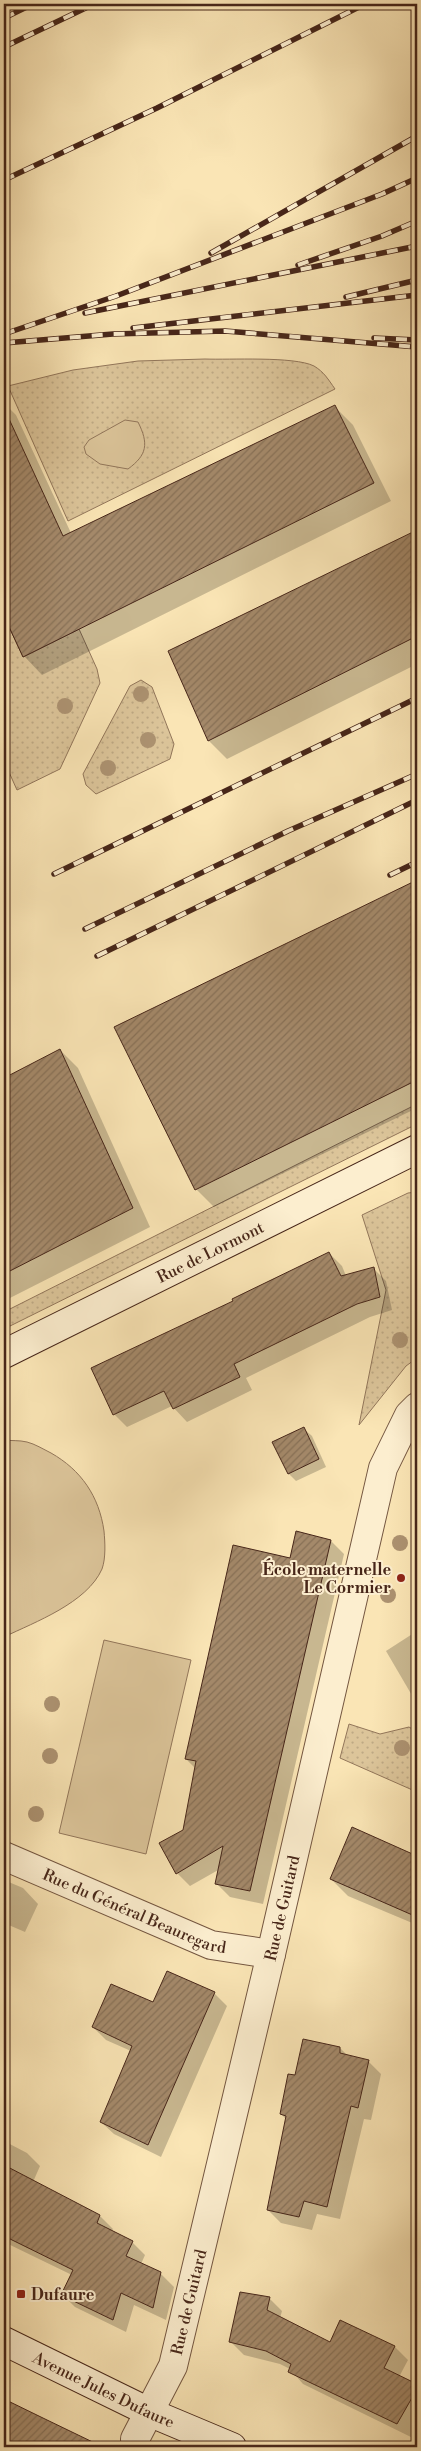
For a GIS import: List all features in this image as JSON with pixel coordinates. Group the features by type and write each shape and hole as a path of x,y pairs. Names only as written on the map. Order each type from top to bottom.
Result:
{"street":[{"name":"Rue de Lormont","path":"4,1354 417,1149"},
{"name":"Rue de Guitard","path":"136,2447 135,2439 151,2413 173,2366 271,1954 383,1468 409,1415 417,1407"},
{"name":"Rue du Général Beauregard","path":"4,1856 211,1945 271,1954"},
{"name":"Avenue Jules Dufaure","path":"4,2341 151,2413 232,2447"}],"shaded area":[{"path":"261,359 305,363 321,371 335,389 68,521 8,386 73,370 138,361"},
{"path":"125,420 138,422 144,437 145,443 142,454 134,464 128,469 100,464 86,454 84,447 89,440"},
{"path":"4,616 23,657 79,629 97,669 100,683 60,769 17,790 4,761"},
{"path":"141,680 152,687 174,744 170,759 96,794 86,785 83,774 130,686"},
{"path":"417,1104 417,1124 4,1329 4,1312"},
{"path":"417,1192 417,1358 406,1366 359,1425 386,1290 362,1215 408,1193"},
{"path":"4,1440 24,1441 36,1445 62,1460 80,1476 98,1506 102,1518 105,1550 102,1569 95,1581 85,1592 73,1602 45,1618 4,1637"},
{"path":"104,1640 191,1660 146,1854 59,1833"},
{"path":"349,1724 380,1734 409,1727 417,1732 417,1792 340,1758"}],"building":[{"path":"335,405 374,483 23,657 4,616 4,408 63,536"},
{"path":"417,530 417,636 208,741 168,651"},
{"path":"417,880 417,1080 195,1190 114,1027"},
{"path":"60,1049 133,1208 4,1274 4,1078"},
{"path":"329,1252 341,1276 374,1267 380,1297 357,1304 234,1364 240,1377 173,1409 164,1391 113,1415 91,1368 233,1301 232,1299"},
{"path":"304,1427 319,1459 288,1474 272,1442"},
{"path":"296,1531 331,1540 250,1891 215,1884 223,1846 176,1874 159,1843 183,1830 196,1761 185,1759 233,1545 290,1558"},
{"path":"352,1827 417,1856 417,1917 330,1879"},
{"path":"167,1971 215,1992 148,2145 100,2122 132,2046 92,2027 111,1984 153,2002"},
{"path":"303,2039 340,2047 340,2053 369,2060 358,2108 351,2106 327,2207 304,2201 299,2217 267,2210 286,2116 280,2114 288,2074 295,2075"},
{"path":"4,2165 100,2215 97,2223 133,2241 126,2256 161,2272 153,2308 121,2293 113,2320 61,2295 73,2270 4,2236"},
{"path":"240,2292 270,2297 267,2310 330,2342 340,2320 395,2346 384,2368 417,2384 417,2389 397,2424 288,2372 291,2364 266,2351 229,2342"},
{"path":"4,2399 45,2419 103,2447 4,2447"}],"railway":[{"path":"4,18 33,4"},
{"path":"4,47 94,4"},
{"path":"4,180 157,108 365,4"},
{"path":"211,253 417,136"},
{"path":"4,334 116,296 382,194 417,178"},
{"path":"298,265 382,236 417,221"},
{"path":"85,313 417,246"},
{"path":"346,297 417,280"},
{"path":"133,328 417,295"},
{"path":"4,343 113,334 225,331 417,347"},
{"path":"374,338 417,340"},
{"path":"54,874 417,698"},
{"path":"85,929 288,831 417,774"},
{"path":"97,956 417,800"},
{"path":"390,875 417,862"}],"place":[{"name":"École maternelle Le Cormier","path":"401,1578"},
{"name":"Dufaure","path":"21,2294"}]}
